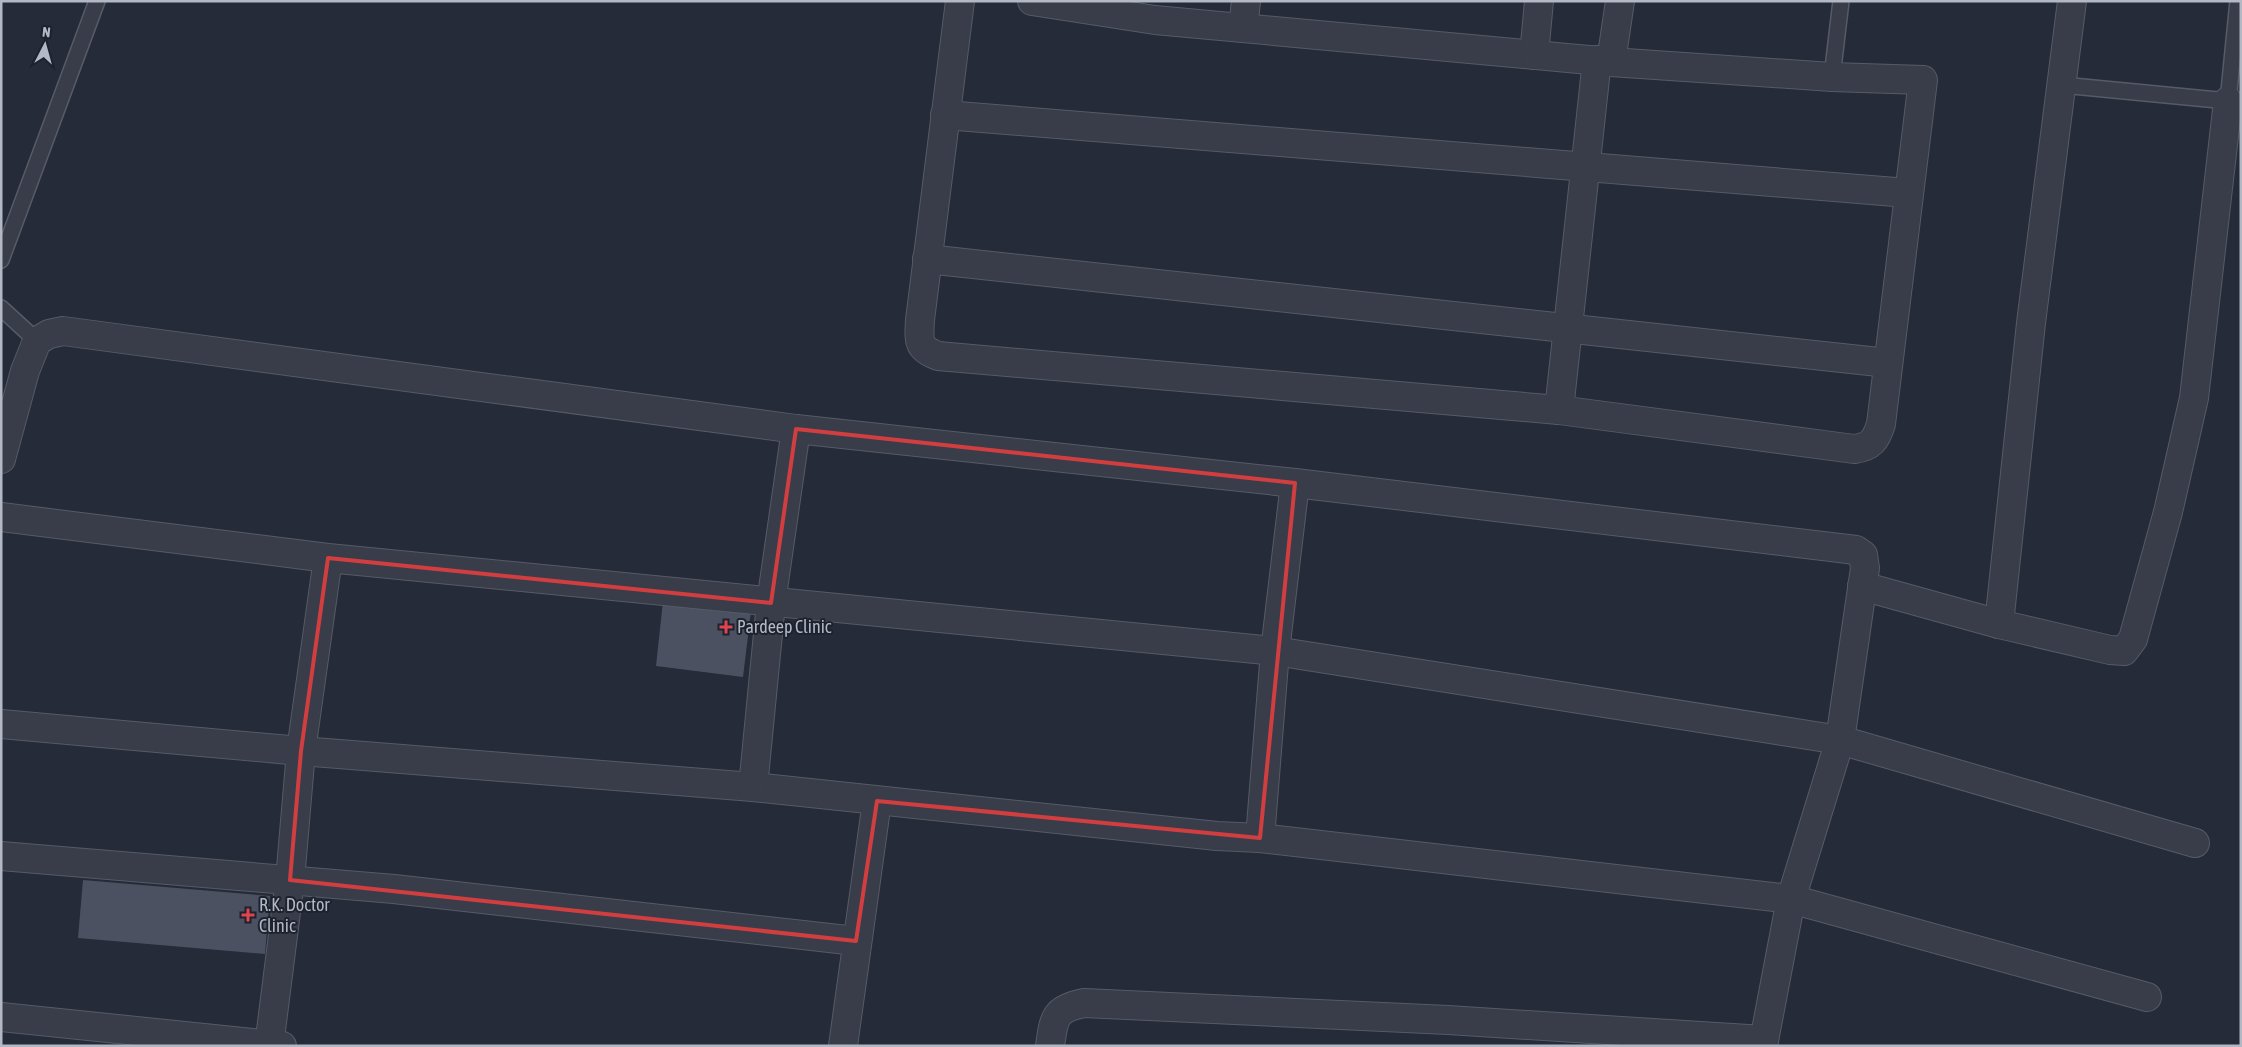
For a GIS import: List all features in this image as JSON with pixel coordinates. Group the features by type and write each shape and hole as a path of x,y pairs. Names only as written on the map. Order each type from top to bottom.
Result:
{"street":[{"path":"960,1 927,259 919,340 921,346 938,356 1560,410 1854,449 1866,448 1878,435 1881,424 1923,80 1832,77 1604,61 1155,20 1032,1"},
{"path":"1243,28 1246,1"},
{"path":"1534,54 1540,1"},
{"path":"1560,410 1586,166 1604,61 1620,1"},
{"path":"1999,624 2031,323 2072,1"},
{"path":"1862,586 1999,624 2110,650 2124,651 2133,639 2168,512 2194,398 2234,101"},
{"path":"945,116 1908,193"},
{"path":"927,259 1568,330 1888,363"},
{"path":"1,458 25,371 37,341 49,334 63,331 796,428 1841,546 1856,550 1863,555 1862,586 1840,740 1791,899 1763,1043 1448,1020 1084,1003 1066,1006 1059,1012 1054,1021 1050,1046"},
{"path":"752,787 771,603 796,428"},
{"path":"1260,838 1275,651 1295,483"},
{"path":"1,517 328,558 1275,651 1840,740 2195,843"},
{"path":"1,1017 274,1045 301,751 328,558"},
{"path":"1,724 301,751 752,787 1217,836 1260,838 1791,899 2148,997"},
{"path":"843,1046 856,941 877,801"},
{"path":"1,856 394,889 856,941"}],"lane":[{"path":"1,260 97,1"},
{"path":"1832,77 1842,1"},
{"path":"2062,85 2234,101 2238,1"},
{"path":"1,308 37,341"}],"highlighted area":[{"path":"796,429 1295,483 1260,838 877,801 856,941 290,880 301,751 328,558 771,603"}],"building":[{"path":"663,601 751,611 743,677 656,666"},
{"path":"83,880 270,896 265,954 78,938"}],"place":[{"name":"Pardeep Clinic","path":"726,627"},
{"name":"R.K. Doctor Clinic","path":"248,915"}]}
